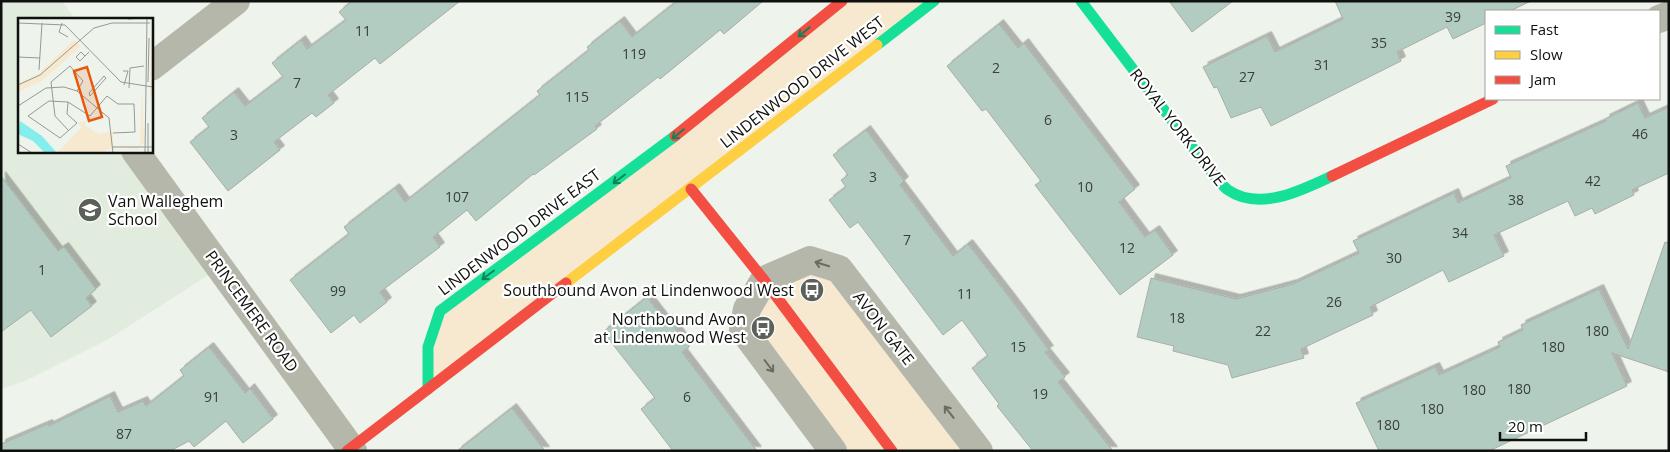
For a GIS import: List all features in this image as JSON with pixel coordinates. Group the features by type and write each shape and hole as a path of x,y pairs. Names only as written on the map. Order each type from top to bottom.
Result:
{"street":[{"path":"152,66 236,1"},
{"name":"LINDENWOOD DRIVE EAST","path":"428,390 428,347 440,311 658,150 842,1"},
{"name":"LINDENWOOD DRIVE WEST","path":"691,189 934,1"},
{"name":"ROYAL YORK DRIVE","path":"1081,1 1212,173 1228,190 1247,199 1268,200 1310,186 1491,100"},
{"name":"PRINCEMERE ROAD","path":"136,152 350,450"},
{"path":"350,450 691,189 764,280 892,451"},
{"name":"AVON GATE","path":"764,280 810,260 839,269 979,451"},
{"path":"764,280 747,309 743,330 832,451"}],"shaded area":[{"name":"Van Walleghem School","path":"1,1 62,1 74,18 18,18 18,152 136,152 221,267 107,340 25,381 1,389"},
{"path":"842,1 934,1 428,389 440,311"},
{"path":"839,269 979,451 833,451 747,309 764,280"}],"building":[{"path":"352,1 460,1 380,64 375,58 328,95 334,103 316,117 312,113 274,142 280,150 228,191 190,142 209,127 202,118 234,92 245,106 283,77 272,63 301,40 307,49 346,20 339,12"},
{"path":"677,1 763,1 724,34 720,30 660,79 658,77 595,126 597,129 533,174 476,221 467,210 433,237 440,247 380,292 387,302 360,323 354,315 331,333 290,280 349,234 344,227 395,188 405,202 540,95 537,91 589,50 587,47 620,21 632,37"},
{"path":"1169,1 1233,1 1192,32"},
{"path":"1335,1 1531,1 1512,10 1485,10 1485,23 1453,39 1447,27 1397,52 1401,61 1271,126 1261,107 1231,118 1217,87 1214,88 1203,67 1267,36 1275,52 1343,19"},
{"path":"999,24 1018,48 1024,43 1135,189 1119,202 1145,237 1155,230 1173,255 1120,295 1035,185 1041,181 986,109 982,111 947,66"},
{"path":"1638,103 1645,118 1669,107 1669,173 1632,190 1634,195 1595,214 1592,208 1575,216 1568,201 1494,235 1504,256 1449,282 1443,270 1370,307 1373,315 1301,349 1304,358 1232,378 1228,365 1173,351 1174,346 1137,337 1151,278 1236,299 1293,284 1359,253 1353,241 1454,193 1458,203 1511,178 1506,166 1606,121 1605,119"},
{"path":"866,130 904,181 900,185 953,256 968,244 1010,298 1049,350 1045,352 1065,377 1058,382 1113,451 1033,451 997,406 999,404 972,368 988,356 962,320 943,335 858,222 850,228 829,200 846,187 841,180 848,175 833,155"},
{"path":"1,176 58,251 64,247 96,289 86,298 92,306 51,337 31,310 1,332"},
{"path":"1665,242 1669,243 1669,372 1612,353 1627,386 1489,451 1379,451 1356,403 1435,367 1439,375 1500,347 1498,342 1523,330 1521,325 1599,289 1628,349"},
{"path":"647,297 670,327 673,325 689,347 682,352 757,451 673,451 641,409 655,398 603,332"},
{"path":"209,347 245,393 250,388 273,419 243,443 226,421 194,447 189,441 170,451 1,451 1,444 48,424 49,426 110,396 118,412 143,401 146,406 184,376 180,370"},
{"path":"512,408 545,451 457,451"}],"traffic: fast":[{"path":"877,45 934,1"},
{"path":"1081,1 1212,173 1228,190 1240,196 1267,199 1294,192 1332,176"},
{"path":"428,389 428,347 440,311 675,136"}],"traffic: slow":[{"path":"566,283 877,45"}],"traffic: jam":[{"path":"675,136 842,1"},
{"path":"1332,176 1491,100"},
{"path":"691,189 764,280 892,451"},
{"path":"347,451 566,283"}],"place":[{"name":"Van Walleghem School","path":"90,210"},
{"name":"Southbound Avon at Lindenwood West","path":"812,290"},
{"name":"Northbound Avon at Lindenwood West","path":"763,328"}]}
